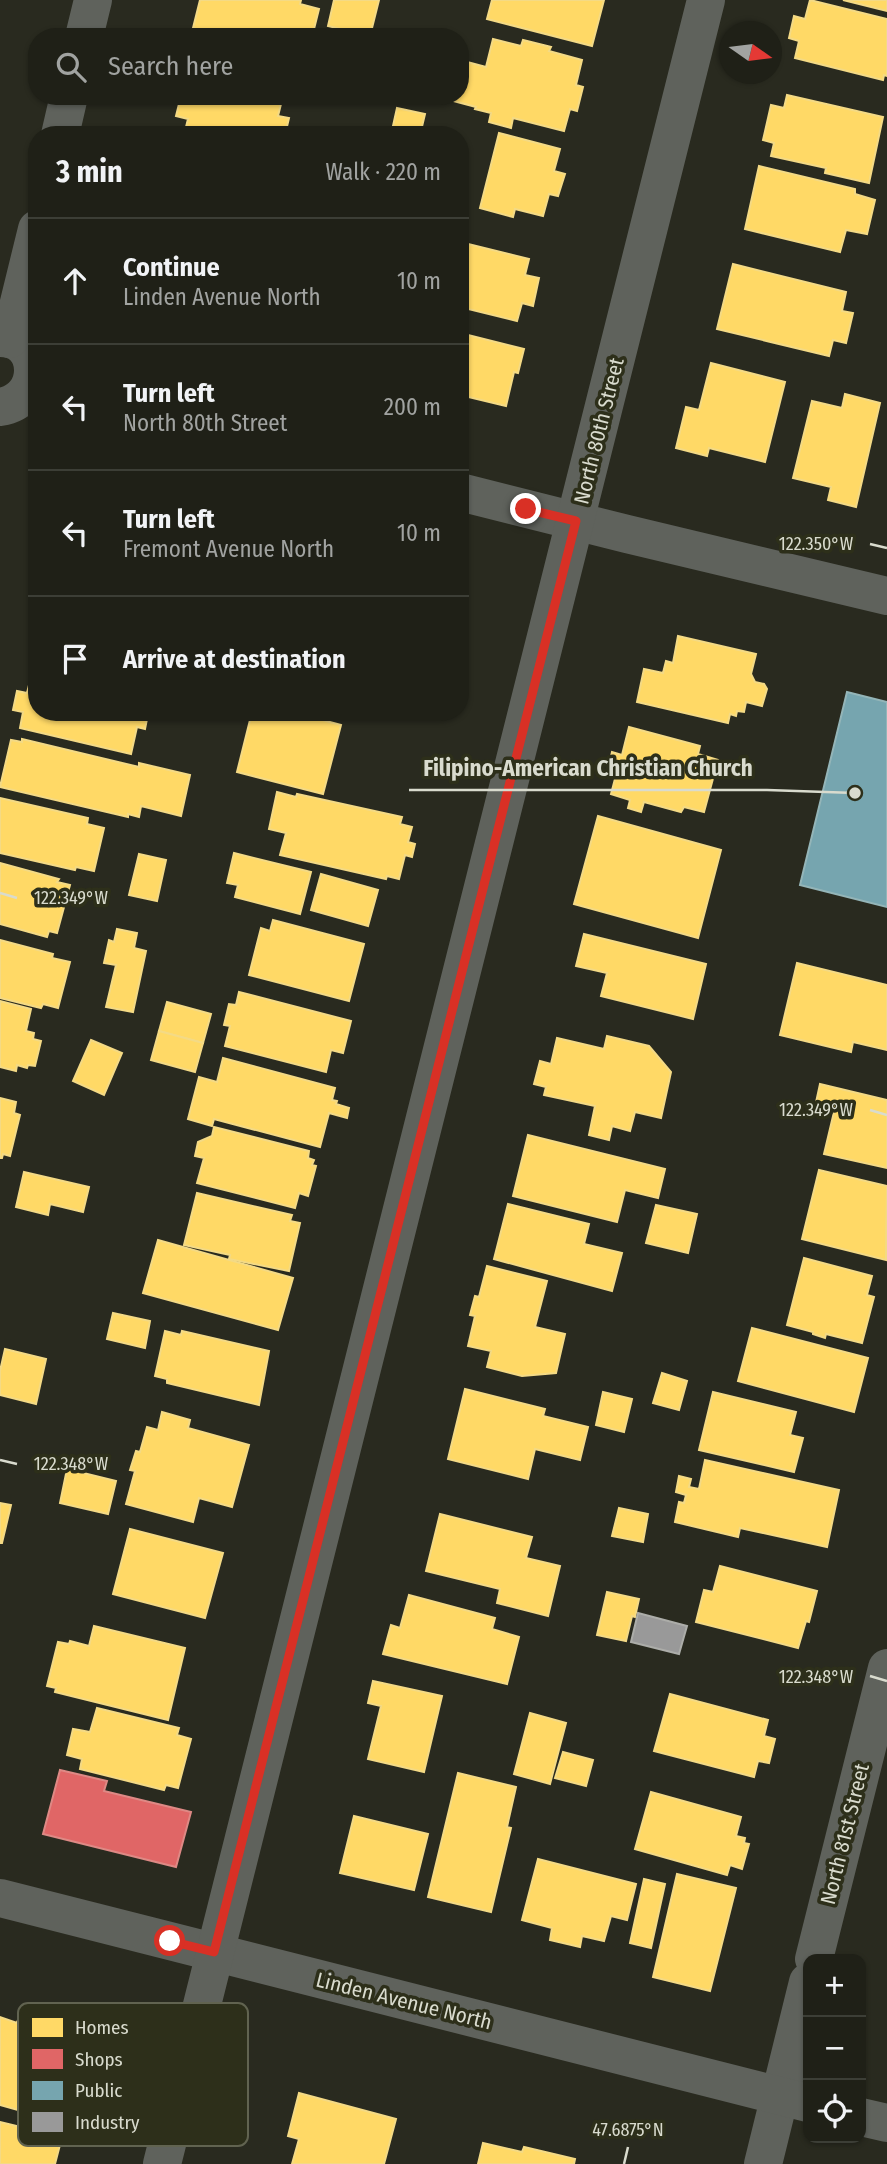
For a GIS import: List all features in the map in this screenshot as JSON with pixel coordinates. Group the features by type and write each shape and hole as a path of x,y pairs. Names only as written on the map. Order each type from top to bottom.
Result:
{"street":[{"path":"86,28 93,0"},
{"name":"North 80th Street","path":"201,2003 706,0"},
{"path":"62,126 67,105"},
{"path":"28,260 5,339 25,349 28,354"},
{"path":"0,407 11,405 28,391"},
{"path":"469,494 887,596"},
{"name":"North 81st Street","path":"815,1954 887,1668"},
{"name":"Linden Avenue North","path":"0,1898 794,2100"},
{"path":"763,2164 794,2100 804,2017"},
{"path":"866,2118 887,2123"},
{"name":"North 80th Street","path":"162,2164 166,2146"}],"building: Homes":[{"path":"200,0 301,0 300,4 319,9 314,28 193,28"},
{"path":"334,0 379,0 372,28 328,26"},
{"path":"492,0 604,0 592,46 487,19"},
{"path":"810,0 887,19 887,76 884,75 883,80 795,58 799,41 789,38 794,16 805,19"},
{"path":"843,0 887,0 887,11"},
{"path":"493,39 521,46 523,40 551,47 549,51 582,60 576,85 583,87 577,111 570,109 564,131 513,118 511,128 489,122 491,113 468,105 469,62 486,67"},
{"path":"787,95 883,117 869,183 825,173 826,168 771,156 774,143 763,140 771,105 784,108"},
{"path":"179,105 281,105 278,116 289,118 287,126 186,126 188,119 176,116"},
{"path":"397,108 425,114 422,126 393,126"},
{"path":"499,133 560,149 554,171 565,174 558,196 549,194 543,216 515,209 513,217 480,208"},
{"path":"759,166 855,189 855,194 875,200 867,234 846,230 840,252 745,229"},
{"path":"469,244 529,259 525,275 539,278 533,306 522,303 517,321 469,309"},
{"path":"733,264 846,292 842,311 853,313 846,343 833,340 829,356 717,329"},
{"path":"469,335 524,349 518,373 514,372 506,406 469,397"},
{"path":"711,363 785,382 765,462 709,448 707,456 676,448 686,407 699,410"},
{"path":"845,394 880,403 856,507 828,500 831,487 793,478 812,401 842,408"},
{"path":"678,636 756,654 751,674 755,682 764,684 767,689 762,706 746,702 744,712 737,711 736,716 730,714 728,723 637,702 644,669 663,673 666,661 673,663"},
{"path":"28,689 28,721 147,721 145,729 137,727 131,754 20,728 23,712 13,710 17,691 27,693"},
{"path":"250,721 326,721 341,725 323,794 237,772"},
{"path":"629,727 700,746 698,754 718,760 704,812 684,807 681,812 644,802 641,812 628,808 630,800 611,794 616,775 607,773 612,752 622,755"},
{"path":"22,739 139,767 139,763 190,775 181,816 141,806 139,817 128,814 128,817 0,787 11,740 22,742"},
{"path":"277,792 402,817 400,824 412,827 408,842 415,844 412,857 405,855 399,879 387,876 386,879 280,855 286,833 269,829"},
{"path":"0,798 88,818 87,824 104,828 94,871 76,867 75,870 0,853"},
{"path":"598,816 721,850 698,938 574,904"},
{"path":"234,853 311,872 300,914 235,897 238,885 227,883"},
{"path":"139,854 166,860 157,901 129,895"},
{"path":"0,863 59,879 57,882 70,885 57,933 49,931 47,937 0,924"},
{"path":"321,874 378,890 368,926 311,910"},
{"path":"273,920 364,944 349,1001 249,975 261,928 270,931"},
{"path":"117,929 137,933 134,948 146,951 133,1012 106,1007 116,965 104,963 109,940 114,942"},
{"path":"584,934 706,964 693,1019 601,996 607,973 576,966"},
{"path":"0,940 53,954 52,958 70,962 58,1008 43,1004 41,1008 0,998"},
{"path":"797,963 887,985 887,1050 853,1042 851,1052 780,1035"},
{"path":"239,992 351,1021 343,1053 331,1050 326,1072 225,1046 230,1026 224,1025 229,1004 236,1005"},
{"path":"0,1001 31,1009 26,1031 34,1033 33,1039 41,1041 35,1066 28,1065 27,1068 17,1065 16,1071 0,1067"},
{"path":"167,1002 211,1014 203,1043 159,1031"},
{"path":"159,1031 203,1043 195,1072 151,1060"},
{"path":"607,1036 649,1046 671,1072 661,1118 635,1112 630,1131 612,1126 609,1140 589,1135 595,1106 544,1095 546,1087 534,1084 540,1061 551,1064 557,1038 604,1049"},
{"path":"91,1040 122,1053 104,1095 73,1081"},
{"path":"223,1058 335,1088 332,1100 349,1108 347,1118 329,1113 320,1147 214,1119 212,1126 188,1119 199,1077 217,1082"},
{"path":"820,1084 887,1100 887,1168 824,1154 834,1112 815,1107"},
{"path":"0,1098 16,1102 14,1113 20,1115 10,1156 3,1154 2,1158 0,1158"},
{"path":"214,1127 309,1151 308,1158 314,1160 312,1165 316,1166 308,1196 299,1193 295,1208 197,1183 204,1158 195,1156 198,1142 212,1136"},
{"path":"528,1135 665,1169 658,1198 625,1190 617,1222 513,1196"},
{"path":"819,1170 887,1186 886,1260 802,1239"},
{"path":"24,1172 89,1187 83,1212 50,1204 48,1215 16,1207"},
{"path":"197,1193 292,1215 290,1221 300,1223 289,1271 229,1259 230,1255 184,1245"},
{"path":"508,1204 589,1224 584,1244 622,1253 612,1291 494,1259"},
{"path":"656,1205 697,1214 688,1253 646,1243"},
{"path":"158,1240 293,1278 278,1330 143,1293"},
{"path":"804,1258 872,1276 867,1295 874,1297 862,1343 826,1334 825,1338 787,1325"},
{"path":"487,1266 547,1281 535,1327 565,1334 556,1373 522,1376 487,1367 491,1351 468,1346 475,1316 470,1315 475,1296 479,1297"},
{"path":"113,1313 150,1321 145,1348 107,1339"},
{"path":"752,1328 868,1358 854,1412 738,1381"},
{"path":"165,1331 181,1335 182,1331 269,1351 259,1405 167,1383 167,1379 155,1376"},
{"path":"5,1349 46,1359 36,1404 0,1395 0,1371"},
{"path":"662,1373 687,1381 679,1410 653,1403"},
{"path":"465,1389 545,1409 543,1416 588,1427 580,1460 535,1449 528,1479 448,1459"},
{"path":"603,1392 632,1399 624,1432 596,1425"},
{"path":"713,1392 796,1412 790,1435 803,1438 794,1472 699,1450"},
{"path":"162,1412 190,1420 188,1428 249,1445 232,1507 199,1498 193,1522 126,1504 135,1471 130,1470 136,1451 140,1452 147,1427 158,1430"},
{"path":"705,1460 839,1490 827,1547 740,1528 738,1537 675,1522 679,1502 684,1503 686,1495 676,1492 679,1476 691,1479 689,1487 699,1489"},
{"path":"67,1469 116,1481 108,1514 60,1503"},
{"path":"0,1503 11,1505 2,1543 0,1543"},
{"path":"619,1508 648,1514 643,1542 612,1536"},
{"path":"440,1514 532,1537 526,1558 560,1566 548,1616 497,1603 500,1589 426,1571"},
{"path":"130,1529 223,1553 205,1618 113,1594"},
{"path":"720,1566 817,1591 809,1622 806,1621 798,1648 696,1622 704,1590 713,1592"},
{"path":"607,1592 639,1599 626,1641 597,1635"},
{"path":"409,1595 495,1618 492,1629 519,1637 507,1684 383,1654 391,1625 400,1628"},
{"path":"94,1626 185,1648 168,1720 55,1692 56,1688 47,1686 58,1642 69,1644 70,1641 89,1646"},
{"path":"373,1681 442,1696 424,1772 368,1759 381,1706 368,1703"},
{"path":"670,1694 768,1720 764,1736 775,1739 769,1763 758,1761 754,1777 654,1751"},
{"path":"97,1708 179,1728 177,1735 191,1739 178,1788 166,1785 164,1790 80,1769 82,1759 67,1755 73,1729 90,1732"},
{"path":"530,1713 566,1723 550,1784 514,1774"},
{"path":"563,1752 593,1760 586,1786 555,1778"},
{"path":"458,1773 516,1787 507,1827 511,1828 491,1912 428,1897"},
{"path":"651,1792 741,1817 736,1836 745,1838 744,1843 749,1844 742,1869 730,1865 727,1875 635,1849"},
{"path":"354,1816 428,1834 414,1890 340,1873"},
{"path":"538,1859 636,1884 627,1920 611,1916 604,1941 582,1936 580,1947 550,1940 552,1928 522,1920"},
{"path":"677,1874 736,1888 710,1991 653,1977"},
{"path":"644,1879 665,1884 651,1948 630,1943"},
{"path":"0,2017 17,2023 18,2020 18,2110 0,2105"},
{"path":"299,2093 396,2119 384,2164 292,2164 299,2139 288,2136"},
{"path":"0,2122 18,2126 18,2146 60,2146 55,2164 0,2164"},
{"path":"483,2143 522,2152 524,2147 575,2159 574,2164 478,2164"}],"building: Shops":[{"path":"60,1770 107,1781 104,1791 191,1812 176,1867 43,1834"}],"building: Public":[{"path":"847,692 887,702 887,907 800,885"}],"building: Industry":[{"path":"638,1613 687,1626 679,1654 631,1642"}],"place":[{"name":"Filipino-American Christian Church","path":"855,793"}],"route":[{"path":"170,1941 214,1952 576,521 526,509"}]}
